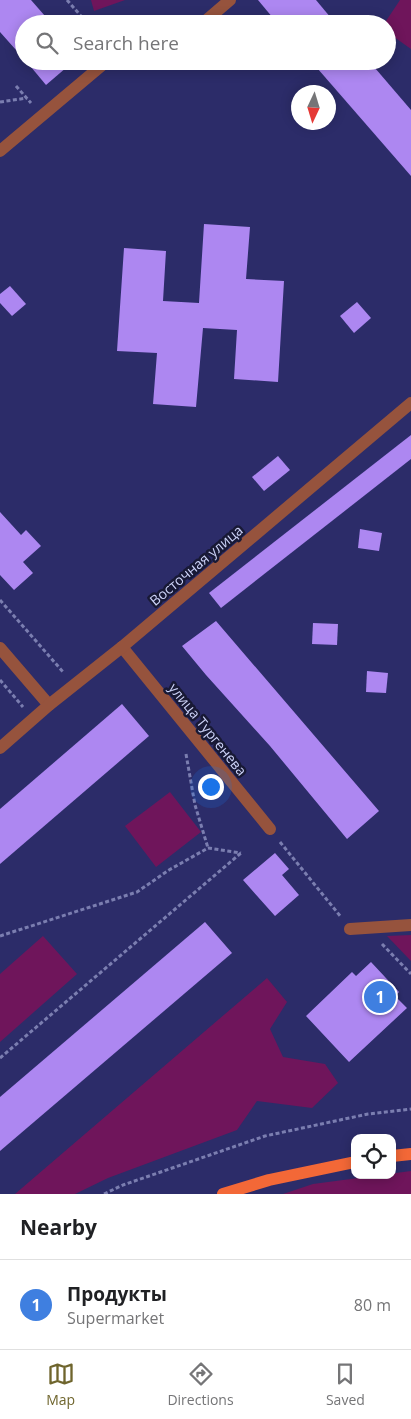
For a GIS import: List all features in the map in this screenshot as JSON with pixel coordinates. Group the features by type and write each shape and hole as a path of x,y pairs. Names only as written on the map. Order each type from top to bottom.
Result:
{"main road":[{"path":"396,1156 411,1154"},
{"path":"223,1194 270,1180 351,1163"}],"street":[{"path":"212,15 230,0"},
{"path":"0,151 96,70"},
{"name":"Восточная улица","path":"0,748 411,403"},
{"name":"улица Тургенева","path":"122,647 270,829"},
{"path":"0,648 49,705"},
{"path":"350,929 411,924"}],"path":[{"path":"67,0 80,15"},
{"path":"0,102 27,98"},
{"path":"0,600 74,685"},
{"path":"0,680 33,719"},
{"path":"186,753 195,805 208,848"},
{"path":"270,829 350,929"},
{"path":"0,936 137,892 169,870 208,848 241,854 0,1058"},
{"path":"366,928 411,974"},
{"path":"104,1194 123,1185 265,1136 368,1114 411,1109"}],"shaded area":[{"path":"91,0 125,0 94,11"},
{"path":"400,0 411,0 411,49 396,38 396,15 390,15"},
{"path":"170,792 201,832 156,867 125,826"},
{"path":"411,935 411,961 387,936"},
{"path":"43,936 77,974 0,1042 0,974"},
{"path":"267,978 287,1002 270,1029 283,1057 325,1064 338,1083 312,1108 257,1101 237,1130 108,1178 75,1194 15,1194"},
{"path":"411,1171 411,1194 283,1194 313,1184 351,1179 396,1179 396,1173"}],"building":[{"path":"0,0 31,0 44,15 15,15 15,49 0,32"},
{"path":"258,0 316,0 328,15 270,15"},
{"path":"34,70 64,70 46,85"},
{"path":"319,70 377,70 411,110 411,176 336,90 336,85 332,85"},
{"path":"204,224 250,227 246,279 284,281 278,382 234,379 237,330 203,328 196,407 153,404 157,353 117,351 124,248 166,251 163,301 199,303"},
{"path":"10,286 26,304 12,316 0,303 0,294"},
{"path":"357,302 371,318 354,333 340,316"},
{"path":"411,435 411,459 221,608 209,593"},
{"path":"278,456 290,470 264,491 252,477"},
{"path":"0,512 21,535 26,530 41,546 23,562 33,573 14,590 0,575"},
{"path":"360,529 382,533 379,551 358,548"},
{"path":"216,621 379,811 347,839 270,746 182,646"},
{"path":"313,623 338,624 337,645 312,644"},
{"path":"367,671 388,673 386,693 366,692"},
{"path":"122,704 149,736 0,864 0,809"},
{"path":"275,853 289,869 282,875 299,895 275,916 243,880"},
{"path":"205,922 232,953 0,1151 0,1097"},
{"path":"371,962 399,992 395,996 407,1008 349,1062 306,1016 352,972 356,976"}],"place":[{"name":"Продукты","path":"380,997"}]}
